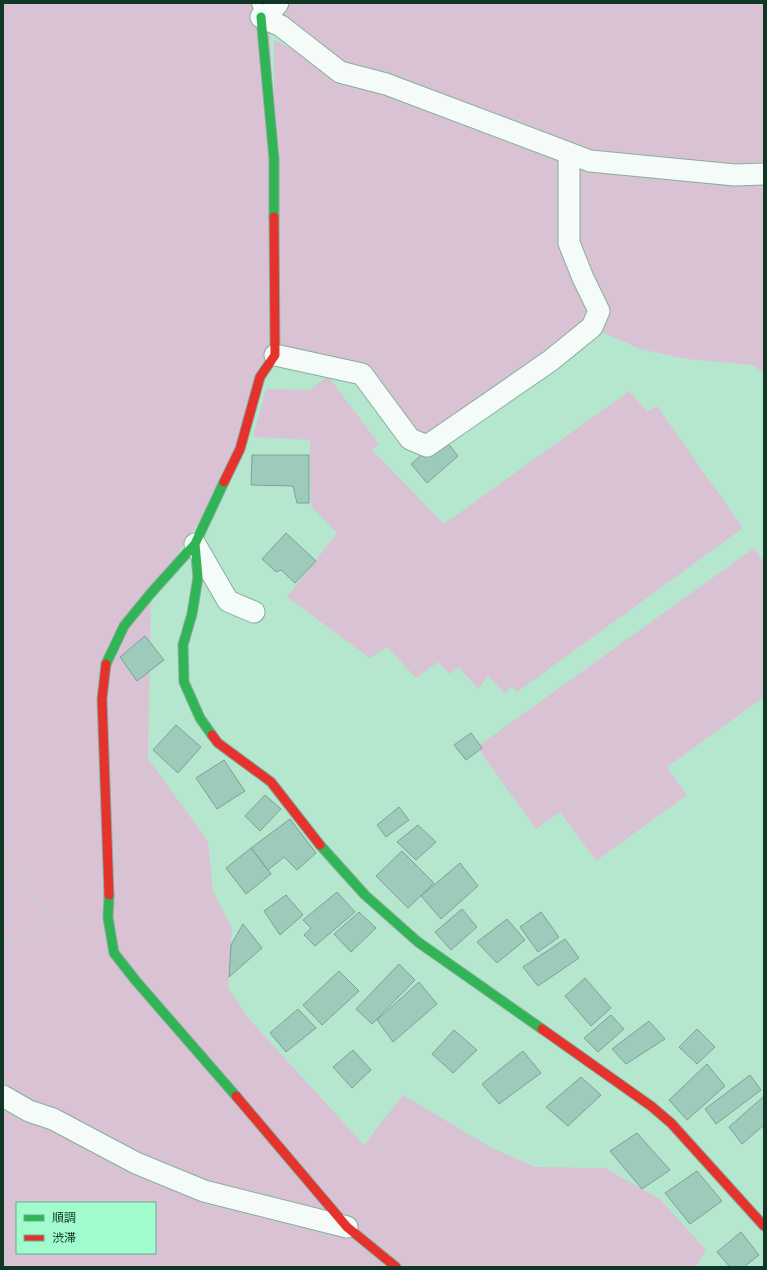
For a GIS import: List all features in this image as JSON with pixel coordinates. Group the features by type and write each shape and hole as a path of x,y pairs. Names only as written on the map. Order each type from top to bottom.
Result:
{"street":[{"path":"259,10 269,14 278,3"},
{"path":"259,10 340,72 386,84 590,161 736,175 764,174"},
{"path":"259,10 274,159 275,355 260,377 240,449 195,544 124,626 106,664 103,706 109,887 108,918 114,953 136,981 347,1227 396,1267"},
{"path":"275,355 362,374 410,439 427,446 550,361 592,327 600,312 583,278 569,243 569,153"},
{"path":"195,544 228,601 254,612"},
{"path":"195,544 198,577 192,614 183,645 184,682 200,718 218,743 271,782 322,848 365,895 418,942 651,1106 672,1123 764,1226"},
{"path":"3,1096 29,1111 53,1119 136,1163 204,1191 347,1227"}],"path":[{"path":"3,846 27,896 58,918 111,933"},
{"path":"3,943 31,936 58,918"}],"shaded area":[{"path":"3,3 764,3 764,374 753,365 687,359 640,349 591,327 427,446 362,374 275,355 218,494 151,593 148,759 208,841 213,891 232,929 228,988 250,1020 364,1145 403,1095 490,1147 535,1167 605,1168 661,1200 706,1250 696,1267 3,1267","holes":["270,32 332,68 274,40 274,144"]},
{"path":"328,376 379,444 372,450 444,524 629,391 647,411 657,406 743,528 517,692 512,686 505,693 488,676 478,689 459,667 450,674 438,662 416,678 387,647 370,658 287,597 337,533 311,506 310,440 253,437 266,389 310,390"},
{"path":"754,548 764,562 764,697 667,767 687,795 596,861 560,812 536,829 477,747"}],"building":[{"path":"443,437 458,456 427,483 411,464"},
{"path":"252,455 309,455 309,503 297,503 293,486 251,485"},
{"path":"286,533 316,561 295,583 281,570 276,572 262,559"},
{"path":"145,636 164,660 137,681 120,657"},
{"path":"176,725 201,747 178,773 153,750"},
{"path":"471,733 482,748 466,760 454,745"},
{"path":"224,760 245,791 217,809 196,778"},
{"path":"265,795 281,809 260,831 245,816"},
{"path":"399,807 409,820 386,837 377,825"},
{"path":"290,819 316,853 297,870 284,857 268,870 251,848"},
{"path":"418,825 436,842 416,860 397,842"},
{"path":"251,848 271,874 246,894 226,868"},
{"path":"402,851 434,883 408,908 376,876"},
{"path":"460,863 478,886 441,919 421,896"},
{"path":"337,892 355,912 315,946 304,935 311,928 303,920"},
{"path":"286,895 303,915 280,935 264,911"},
{"path":"462,909 477,927 451,950 435,932"},
{"path":"359,912 376,928 351,952 334,934"},
{"path":"541,912 559,937 538,952 520,927"},
{"path":"507,919 525,940 497,963 477,942"},
{"path":"243,924 262,948 229,977 231,945"},
{"path":"565,939 579,958 538,986 523,967"},
{"path":"399,964 415,980 372,1024 356,1009"},
{"path":"339,971 359,991 322,1025 303,1005"},
{"path":"585,978 611,1008 591,1026 565,996"},
{"path":"419,982 437,1004 393,1042 377,1020"},
{"path":"298,1009 316,1028 286,1052 270,1033"},
{"path":"611,1015 624,1029 598,1052 584,1038"},
{"path":"649,1021 665,1039 626,1064 612,1049"},
{"path":"697,1029 715,1047 697,1064 679,1047"},
{"path":"454,1030 477,1050 453,1073 432,1054"},
{"path":"353,1050 371,1070 352,1088 333,1067"},
{"path":"523,1051 541,1073 499,1104 482,1084"},
{"path":"707,1064 725,1086 687,1120 669,1100"},
{"path":"750,1075 761,1090 716,1124 705,1109"},
{"path":"581,1077 601,1095 568,1126 546,1107"},
{"path":"764,1096 764,1125 742,1144 729,1127"},
{"path":"637,1133 670,1170 642,1189 610,1151"},
{"path":"697,1171 722,1201 690,1224 665,1193"},
{"path":"741,1232 759,1255 744,1267 730,1267 717,1252"}],"traffic: fast":[{"path":"261,17 274,159 274,217"},
{"path":"106,664 124,626 195,544 224,482"},
{"path":"195,544 198,577 192,614 183,645 184,682 200,718 212,735"},
{"path":"320,845 365,895 418,942 542,1029"},
{"path":"109,895 108,918 114,953 136,981 236,1096"}],"traffic: jam":[{"path":"224,482 240,449 260,377 275,355 274,217"},
{"path":"106,664 102,699 109,895"},
{"path":"212,735 218,743 271,782 320,845"},
{"path":"542,1029 651,1106 671,1123 764,1226"},
{"path":"236,1096 347,1227 396,1267"}]}
